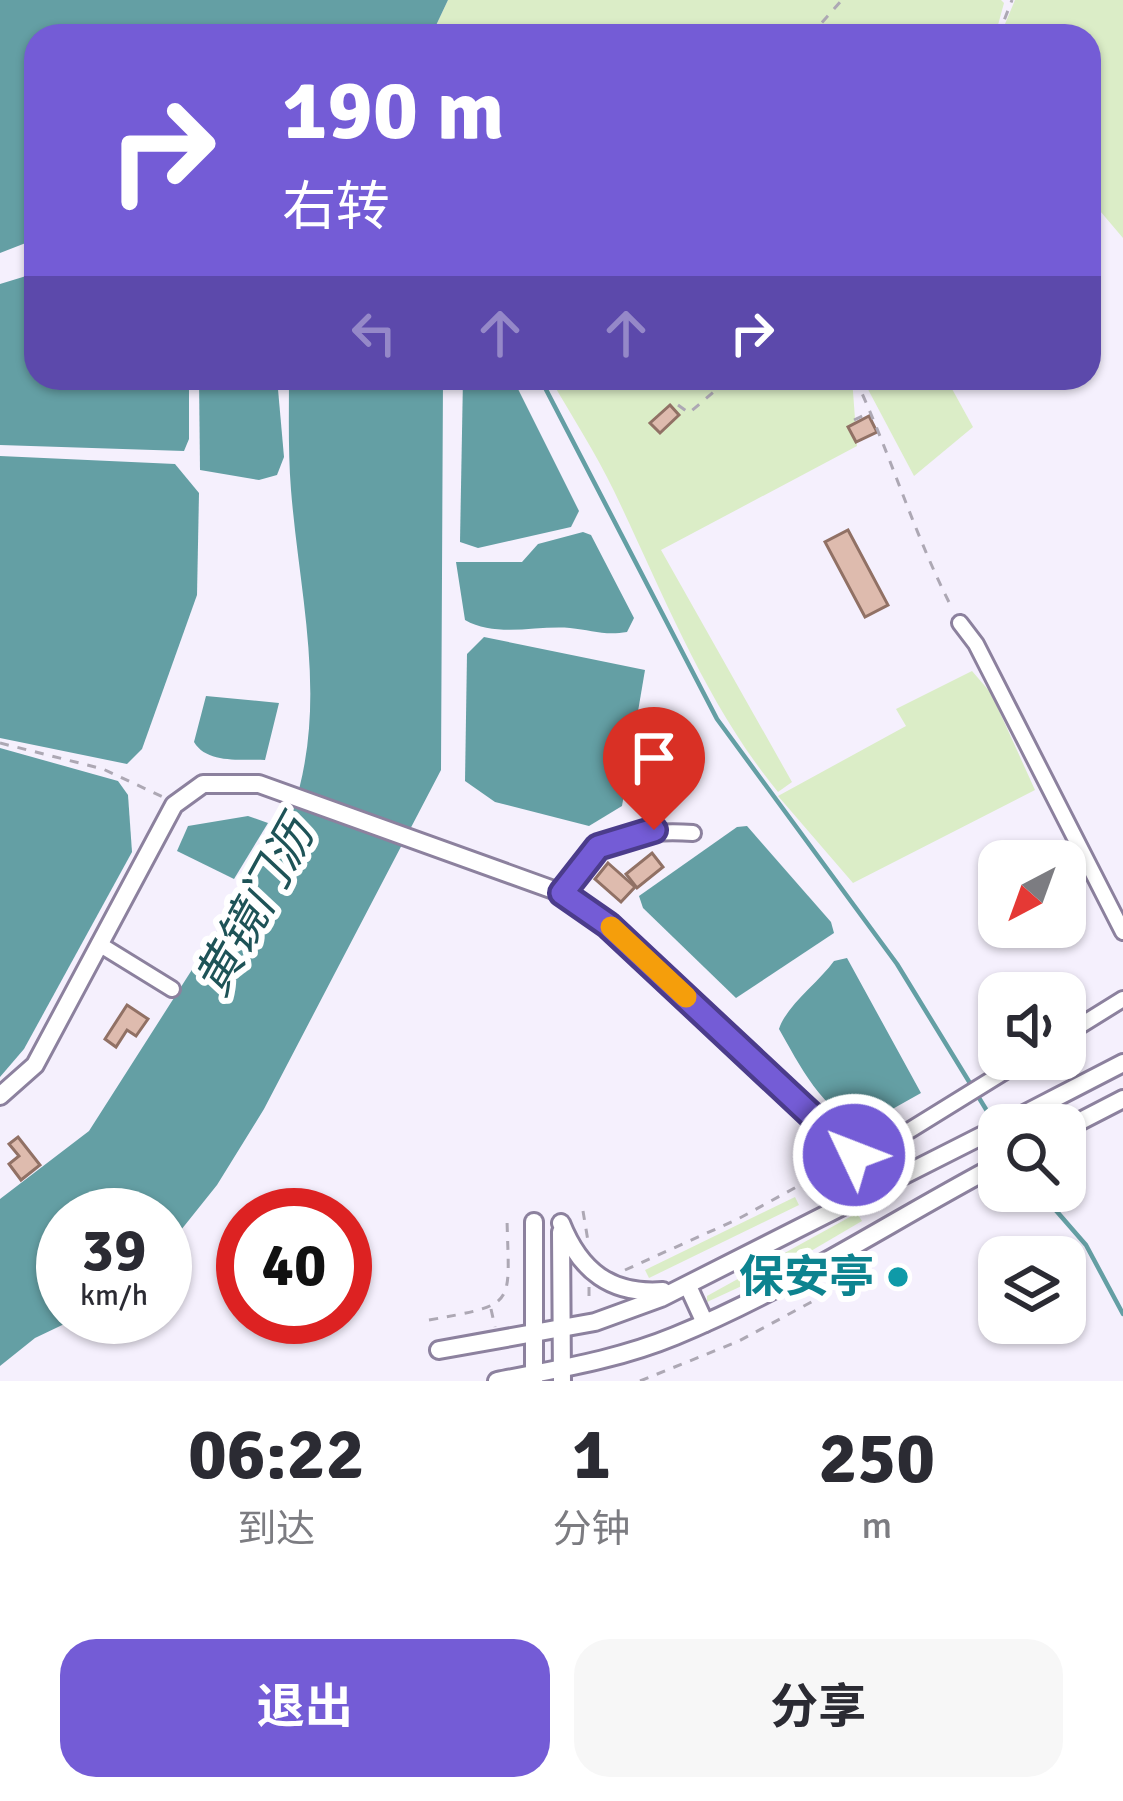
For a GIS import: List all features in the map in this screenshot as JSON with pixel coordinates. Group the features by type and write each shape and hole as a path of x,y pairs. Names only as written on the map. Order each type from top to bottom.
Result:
{"street":[{"path":"960,623 976,644 1123,932"},
{"path":"0,1096 35,1065 174,805 187,792 220,782 296,793 405,841 562,893 608,925 885,1185"},
{"path":"562,893 584,860 616,838 654,830 692,833"},
{"path":"99,944 172,989"},
{"path":"1086,1022 1123,999"},
{"path":"1044,1104 1123,1063"},
{"path":"857,1158 989,1080"},
{"path":"1086,1118 1123,1099"},
{"path":"439,1350 595,1322 688,1286 978,1138"},
{"path":"497,1381 562,1375 705,1323 978,1175"},
{"path":"534,1222 534,1377"},
{"path":"562,1375 561,1223 580,1262 614,1286 649,1292 688,1286"},
{"path":"688,1286 705,1323"}],"path":[{"path":"821,24 842,0"},
{"path":"678,405 689,413 716,390"},
{"path":"861,390 916,538 960,623"},
{"path":"854,420 871,412"},
{"path":"0,743 103,769 174,805"},
{"path":"618,1270 640,1266 857,1158"},
{"path":"583,1211 592,1252"},
{"path":"429,1320 491,1309 503,1300 508,1288 507,1220"},
{"path":"640,1381 740,1341 854,1280"}],"green space":[{"path":"448,0 1004,3 998,24 437,24"},
{"path":"1015,0 1123,0 1123,238 1101,212 1101,24 1005,24"},
{"path":"557,390 853,390 857,446 661,550 792,782 778,792 707,685 607,476"},
{"path":"868,390 953,390 973,427 914,476"},
{"path":"972,671 991,693 1035,790 853,883 778,796 906,726 896,709"},
{"path":"795,1197 799,1205 649,1278 645,1270"},
{"path":"857,1213 862,1221 787,1265 707,1302 707,1296"}],"water":[{"path":"0,0 448,0 437,24 24,24 24,244 0,253"},
{"path":"24,277 24,390 189,390 189,439 184,451 0,445 0,284"},
{"path":"199,390 278,390 284,457 277,475 259,480 200,470"},
{"name":"黄镜门沥","path":"289,390 443,390 441,770 264,1109 192,1216 192,1188 36,1188 36,1338 0,1366 0,1199 89,1131 292,813 309,732 310,692 295,531"},
{"path":"463,390 518,390 579,511 571,527 478,548 460,542"},
{"path":"0,456 175,464 199,493 197,595 142,749 127,764 0,738"},
{"path":"583,532 591,535 634,618 627,632 503,630 465,620 456,562 522,562 538,544"},
{"path":"484,637 645,670 622,806 589,826 495,802 465,781 467,654"},
{"path":"206,696 279,703 265,760 225,759 200,749 194,742"},
{"path":"0,748 118,781 128,795 132,852 24,1049 0,1077"},
{"path":"248,816 268,823 234,879 177,851 188,826"},
{"path":"747,826 831,922 834,933 736,998 643,908 639,896 737,827"},
{"path":"847,958 921,1093 864,1125 850,1120 825,1099 779,1029 788,1012 834,961"}],"building":[{"path":"670,405 679,415 660,433 650,423"},
{"path":"869,416 877,432 856,442 848,427"},
{"path":"848,530 888,605 865,617 825,542"},
{"path":"652,853 663,867 637,888 626,874"},
{"path":"608,863 635,887 621,902 595,879"},
{"path":"127,1005 148,1019 136,1036 127,1030 116,1047 105,1039"},
{"path":"18,1137 40,1165 21,1180 9,1164 19,1156 9,1144"}],"waterway":[{"path":"546,390 717,719 897,964 983,1104"},
{"path":"1057,1212 1086,1245 1123,1314"}],"slow traffic":[{"path":"611,927 686,997"}],"place":[{"name":"保安亭","path":"898,1277"}],"route":[{"path":"654,830 598,847 562,893 608,925 854,1155"}]}
